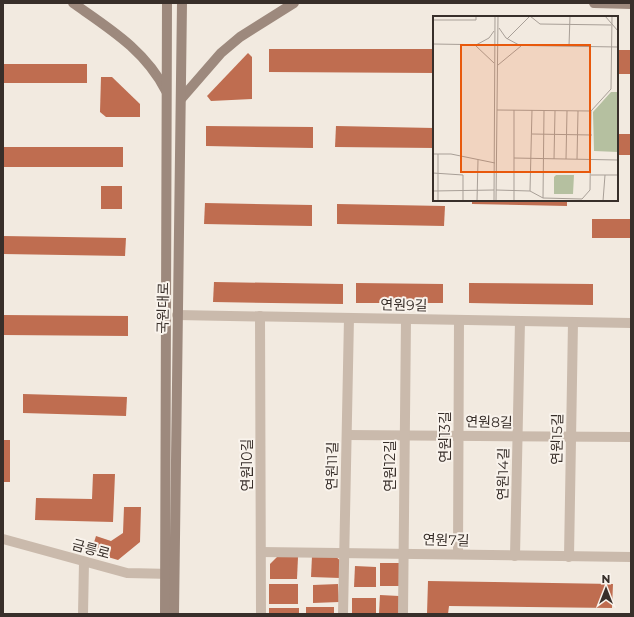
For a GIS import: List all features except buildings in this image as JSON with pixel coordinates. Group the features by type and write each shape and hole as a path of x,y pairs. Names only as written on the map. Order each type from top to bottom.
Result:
{"street":[{"path":"73,3 114,31 140,53 158,75 166,92"},
{"name":"국원대로","path":"167,3 166,92 170,574 174,614"},
{"name":"국원대로","path":"165,614 170,574 177,315 182,3"},
{"path":"180,100 221,53 240,37 294,3"},
{"path":"594,3 631,4"},
{"name":"연원9길","path":"177,315 631,323"},
{"name":"연원10길","path":"260,316 261,614"},
{"name":"연원11길","path":"342,614 349,318"},
{"name":"연원12길","path":"403,614 406,319"},
{"name":"연원13길","path":"458,554 459,320"},
{"name":"연원14길","path":"515,556 520,321"},
{"name":"연원15길","path":"569,557 573,322"},
{"name":"연원8길","path":"347,435 631,437"},
{"name":"금릉로","path":"3,539 127,573 170,574"},
{"name":"연원7길","path":"261,552 344,552 631,558"},
{"path":"83,614 84,562"}]}
